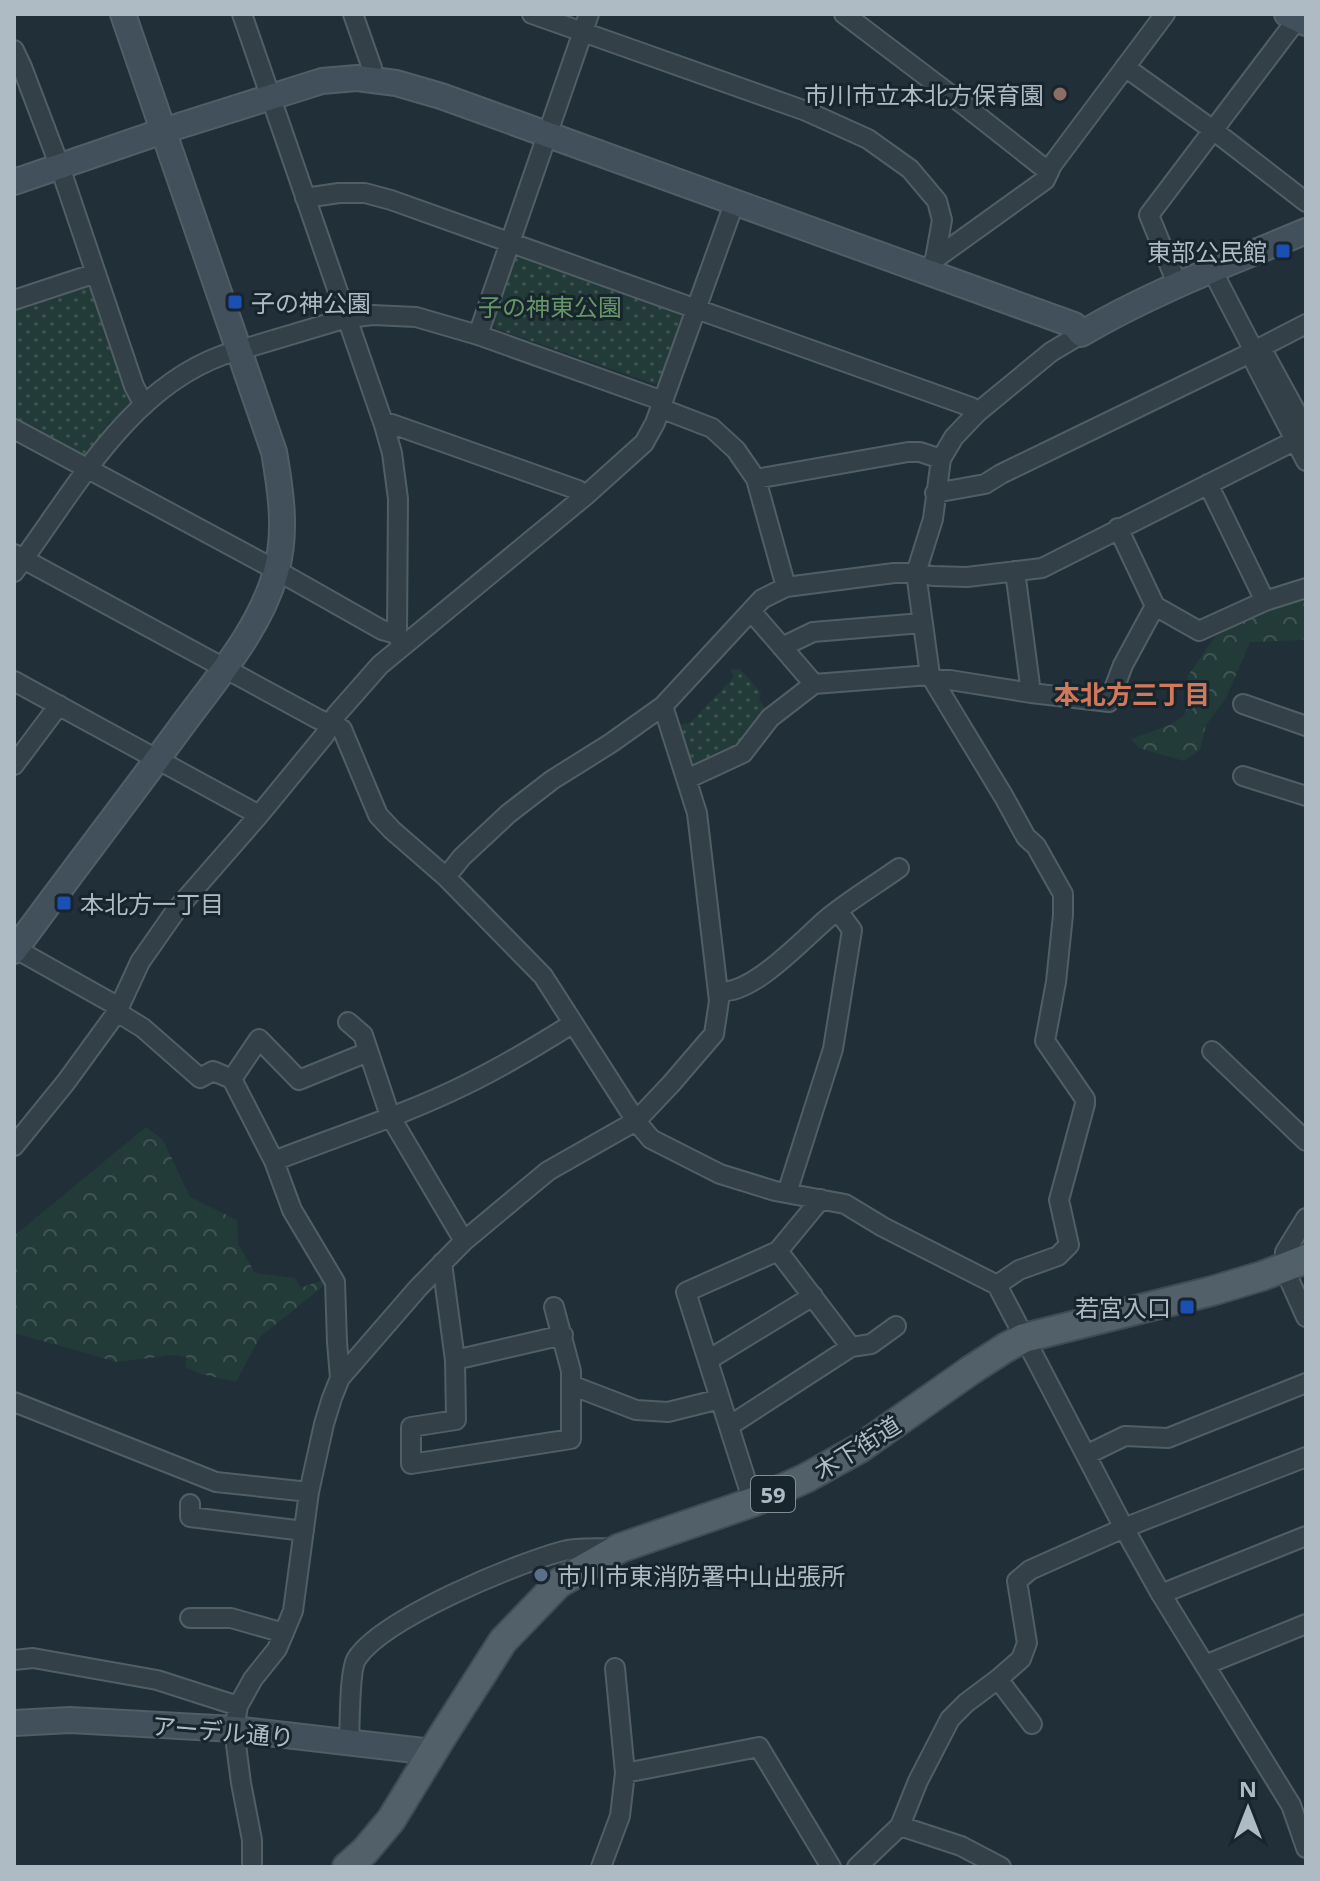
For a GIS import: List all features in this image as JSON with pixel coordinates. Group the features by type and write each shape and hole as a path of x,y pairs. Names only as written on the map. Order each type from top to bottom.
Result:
{"main road":[{"name":"木下街道","path":"347,1867 391,1820 503,1641 559,1583 620,1548 753,1502 806,1478 860,1448 971,1370 1024,1338 1212,1291 1295,1264"}],"street":[{"path":"123,14 270,439 279,478 282,528 276,570 256,619 224,668 14,949 118,1010 200,1078 213,1071 232,1079 274,1161 292,1210 335,1282 340,1378"},
{"path":"242,14 392,453 398,499 400,640"},
{"path":"353,14 372,68 373,81"},
{"path":"532,14 806,111 868,139 910,169 937,201 942,220 932,265"},
{"path":"478,335 589,14"},
{"path":"844,14 1049,172"},
{"path":"932,265 1045,180 1165,14"},
{"path":"1178,286 1149,215 1298,18"},
{"path":"14,50 18,68 60,167 134,386 144,405"},
{"path":"1125,67 1304,194"},
{"path":"14,182 322,81 357,78 396,83 441,96 735,201 932,265 1074,325 1081,334"},
{"path":"305,198 365,193 391,200 978,412"},
{"path":"14,1146 66,1082 118,1010 140,962 177,909 259,815 324,736 336,715 400,640 448,611 644,443 662,405 735,201"},
{"path":"997,1285 1019,1270 1058,1256 1069,1245 1059,1200 1085,1099 1045,1041 1056,982 1063,894 932,677 916,573 933,519 941,459 954,437 978,412 1051,352 1131,307 1306,231"},
{"path":"1212,270 1254,351 1255,363 1303,435 1306,461"},
{"path":"14,300 96,273"},
{"path":"786,587 756,479 736,450 712,428 662,405 478,335 416,317 373,315 347,318 240,350 210,360 180,377 121,427 17,562 342,729 378,815 446,877 543,976 636,1121 651,1139 720,1174 787,1193 845,1204 883,1227 997,1285 1161,1594 1291,1805 1306,1848"},
{"path":"935,493 985,484 1306,324"},
{"path":"384,425 392,424 578,490 585,496"},
{"path":"14,429 400,640"},
{"path":"446,877 462,857 508,814 552,780 663,706 762,599 786,587 894,573 967,577 1042,568 1303,435"},
{"path":"756,479 908,452 920,452 941,459"},
{"path":"1208,484 1265,601"},
{"path":"1118,528 1155,606 1199,631 1265,601 1306,588"},
{"path":"1015,571 1031,693"},
{"path":"687,779 743,753 770,718 814,684 932,677 1109,702 1123,665 1155,606"},
{"path":"751,611 814,684"},
{"path":"782,647 813,632 922,623"},
{"path":"14,681 259,815"},
{"path":"1243,704 1306,726"},
{"path":"14,765 59,705"},
{"path":"252,1867 252,1840 241,1783 236,1717 253,1679 277,1649 293,1611 309,1492 324,1424 340,1378 418,1288 464,1241 548,1171 636,1121 714,1034 719,1001 697,813 663,706"},
{"path":"1243,776 1306,796"},
{"path":"718,991 728,993 763,976 838,911 899,868"},
{"path":"787,1193 833,1049 852,930 838,911"},
{"path":"348,1022 363,1035 390,1116 464,1241"},
{"path":"274,1161 474,1080 572,1024"},
{"path":"232,1079 259,1039 299,1080 368,1052"},
{"path":"1212,1051 1306,1141"},
{"path":"753,1502 686,1292 778,1251 821,1199"},
{"path":"1306,1218 1285,1252 1295,1264 1306,1317"},
{"path":"778,1251 851,1347"},
{"path":"442,1263 455,1360 456,1420 411,1427 411,1464 571,1439 571,1371 554,1307"},
{"path":"708,1360 813,1296"},
{"path":"729,1426 851,1347 871,1344 896,1326"},
{"path":"455,1360 563,1335"},
{"path":"1086,1455 1125,1436 1168,1438 1306,1383"},
{"path":"571,1385 636,1410 668,1412 720,1399"},
{"path":"14,1402 216,1482 309,1492"},
{"path":"857,1867 900,1826 918,1781 950,1719 1021,1659 1027,1643 1017,1581 1030,1570 1124,1528 1306,1457"},
{"path":"190,1504 190,1517 304,1531"},
{"path":"1161,1594 1306,1536"},
{"path":"349,1743 355,1659 393,1626 488,1578 565,1550 620,1548"},
{"path":"190,1618 231,1618 284,1633"},
{"path":"1205,1665 1306,1624"},
{"path":"14,1660 33,1658 157,1680 236,1717"},
{"path":"601,1867 620,1816 625,1773 615,1668"},
{"path":"998,1679 1032,1724"},
{"name":"アーデル通り","path":"14,1723 236,1717 349,1743 432,1752"},
{"path":"625,1773 759,1747 831,1867"},
{"path":"1291,1805 1306,1792"},
{"path":"900,1826 961,1846 1001,1867"}],"green space":[{"name":"子の神東公園","path":"522,253 683,311 687,319 664,381 654,384 497,329 493,323 513,257"},
{"path":"84,284 92,289 135,401 86,460 14,421 14,306"},
{"path":"1306,597 1306,640 1250,642 1226,698 1206,725 1200,750 1184,761 1139,748 1131,739 1167,726 1184,716 1189,703 1187,677 1214,638 1259,611"},
{"path":"740,669 761,692 759,699 769,714 740,751 690,774 674,729 690,723 733,678 730,670"},
{"path":"146,1127 163,1140 190,1197 237,1220 238,1244 255,1273 295,1278 301,1288 322,1280 326,1284 260,1337 236,1382 185,1367 187,1357 174,1355 117,1362 14,1333 14,1236"}],"place":[{"name":"市川市立本北方保育園","path":"1060,94"},
{"name":"東部公民館","path":"1283,251"},
{"name":"子の神公園","path":"235,302"},
{"name":"本北方一丁目","path":"64,903"},
{"name":"若宮入口","path":"1187,1307"},
{"name":"市川市東消防署中山出張所","path":"541,1575"}],"district":[{"name":"本北方三丁目","path":"1132,694"}]}
